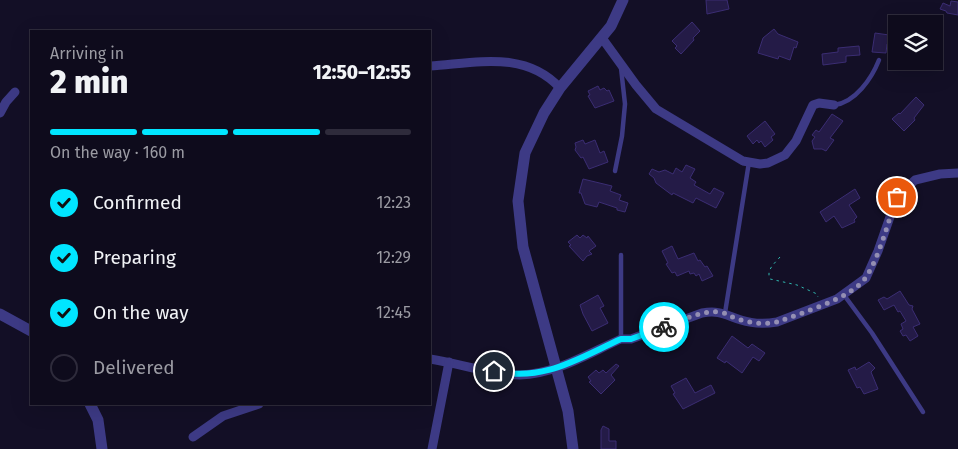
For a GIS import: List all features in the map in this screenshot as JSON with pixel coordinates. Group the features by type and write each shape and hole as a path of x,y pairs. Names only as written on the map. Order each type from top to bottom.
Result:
{"street":[{"path":"573,449 568,411 523,247 518,201 525,153 544,113 560,88 611,26 623,0"},
{"path":"602,38 656,109 743,161 760,164 768,163 785,155 796,141 813,105 819,102 834,105"},
{"path":"431,66 502,62 520,63 544,73 560,88"},
{"path":"0,114 6,102 15,92"},
{"path":"431,359 514,375 539,373 556,368 621,339 631,339 702,313 724,313 742,320 768,324 777,322 844,295 866,278 878,251 897,197 915,180 940,174 958,173"},
{"path":"0,314 30,330"},
{"path":"432,449 449,362"},
{"path":"90,405 98,420 102,449"},
{"path":"193,437 223,416 255,405"}],"lane":[{"path":"834,105 844,104 852,98 874,72 879,60"},
{"path":"615,171 622,136 625,104 621,65"},
{"path":"724,313 749,162"},
{"path":"621,255 621,339"},
{"path":"844,295 923,412"}],"path":[{"path":"780,257 768,274 770,279 797,285 817,294 822,305"}],"building":[{"path":"706,0 727,0 729,9 707,14"},
{"path":"951,1 958,2 958,15 947,13 940,9 943,3 950,6"},
{"path":"692,22 700,31 681,54 675,48 677,46 672,41"},
{"path":"774,29 778,34 798,42 796,48 794,47 790,60 779,56 778,59 758,53 763,38"},
{"path":"875,33 888,35 886,53 872,52"},
{"path":"859,46 860,55 846,56 846,62 823,65 822,54 838,52 838,48"},
{"path":"598,86 600,90 604,88 607,91 609,90 614,101 595,108 588,96 590,95 588,91"},
{"path":"916,97 924,105 914,118 915,120 904,131 892,119 900,114"},
{"path":"832,114 843,121 830,138 834,140 826,151 814,149 812,141 815,137 812,135 816,130 819,132"},
{"path":"765,121 775,134 771,137 773,140 765,147 761,141 759,143 757,140 753,144 747,136"},
{"path":"583,140 585,144 595,140 600,153 604,151 608,162 589,169 583,157 581,158 575,150 575,143"},
{"path":"686,165 695,169 690,178 696,182 694,185 710,194 714,188 724,193 716,208 696,198 693,203 673,193 672,195 656,183 649,174 652,169 659,172 665,170 673,174 676,168 682,172"},
{"path":"583,179 612,186 610,191 621,195 619,200 628,203 625,212 599,202 597,207 585,204 581,193 579,193"},
{"path":"855,189 860,198 849,205 857,217 854,220 855,222 842,228 834,216 826,222 820,212"},
{"path":"577,235 580,238 583,235 587,238 588,236 596,246 589,251 592,254 583,261 569,246 571,245 568,242"},
{"path":"672,246 678,259 694,253 698,261 700,260 705,267 707,266 713,276 702,281 699,274 696,276 694,273 690,274 689,271 677,276 675,272 672,273 666,264 668,263 662,251"},
{"path":"900,291 909,305 913,306 912,309 920,324 913,327 918,336 910,341 900,331 903,329 901,324 906,321 900,311 898,312 894,305 884,310 878,300 884,297 887,299"},
{"path":"598,295 604,306 600,308 608,323 592,331 580,305"},
{"path":"732,336 748,348 752,344 765,353 759,361 753,357 742,373 726,361 725,363 717,358"},
{"path":"869,362 875,368 871,372 878,389 864,394 860,387 857,388 848,370 855,367 856,370"},
{"path":"616,364 619,366 611,375 615,380 601,394 589,382 591,381 588,377 596,370 599,373 603,370 606,373"},
{"path":"686,378 695,393 711,385 715,393 683,409 673,394 675,393 671,386"},
{"path":"603,426 609,429 609,441 616,441 616,449 601,449 601,430"}],"way so far":[{"path":"664,327 708,312 724,313 742,320 768,324 837,299 866,278 878,251 897,197"}],"route":[{"path":"494,371 519,375 548,371 621,339 631,339 664,327"}]}
